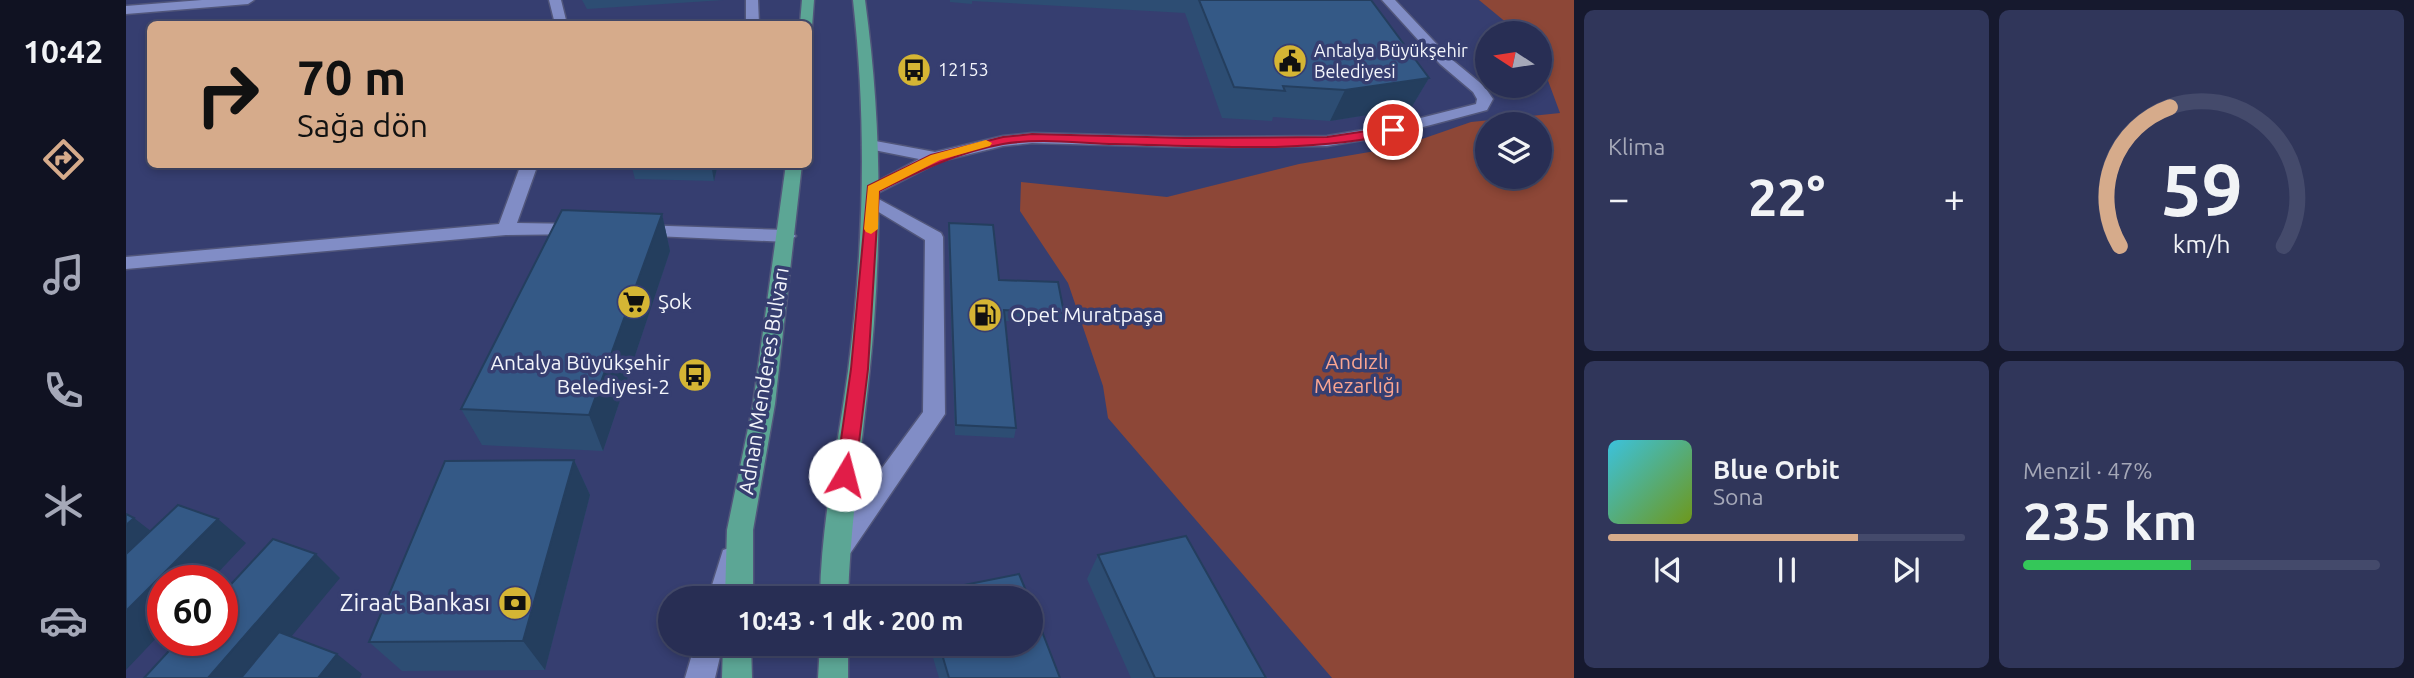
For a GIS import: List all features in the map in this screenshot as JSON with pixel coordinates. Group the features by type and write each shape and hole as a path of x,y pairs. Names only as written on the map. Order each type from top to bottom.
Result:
{"main road":[{"path":"807,21 808,0"},
{"path":"834,586 835,554 859,369 873,195 867,52 859,0"},
{"name":"Adnan Menderes Bulvarı","path":"739,586 740,530 764,404 794,168"},
{"path":"737,656 737,678"},
{"path":"833,678 834,656"}],"street":[{"path":"126,10 248,0"},
{"path":"555,0 560,21"},
{"path":"752,0 753,21"},
{"path":"835,554 934,414 934,237 873,195 936,158 975,145 1032,138 1185,142 1327,141 1393,130 1482,107 1485,99 1479,89 1446,61 1388,0"},
{"path":"870,145 936,158"},
{"path":"506,229 529,168"},
{"path":"126,263 506,229 787,236"},
{"path":"725,586 740,530"},
{"path":"700,678 706,656"}],"green space":[{"name":"Andızlı Mezarlığı","path":"1479,0 1574,0 1574,678 1332,678 1108,418 1103,386 1068,283 1020,211 1021,182 1167,197 1299,164 1399,147 1475,122 1475,189 1552,189 1552,114 1560,113 1552,91 1552,21 1504,21"}],"building":[{"path":"1199,0 1371,0 1429,78 1345,90 1283,86 1285,91 1234,87"},
{"path":"562,210 662,214 589,415 461,409"},
{"path":"949,223 993,225 999,280 1058,282 1064,313 1004,310 1016,428 956,425"},
{"path":"574,460 523,641 369,642 445,461"},
{"path":"178,505 218,519 172,565 147,565 147,590 126,611 126,554"},
{"path":"126,514 134,518 126,525"},
{"path":"1186,536 1266,678 1155,678 1098,555"},
{"path":"273,539 316,554 238,644 238,577"},
{"path":"1019,574 1024,586 959,586"},
{"path":"279,632 337,654 318,678 241,678"},
{"path":"1043,634 1060,678 949,678 943,656 1043,656"},
{"path":"164,656 227,656 208,678 144,678"}],"slow traffic":[{"path":"871,229 872,189 936,158 986,143"}],"place":[{"name":"Antalya Büyükşehir Belediyesi","path":"1290,61"},
{"name":"12153","path":"914,70"},
{"name":"Şok","path":"634,302"},
{"name":"Opet Muratpaşa","path":"985,315"},
{"name":"Antalya Büyükşehir Belediyesi-2","path":"695,375"},
{"name":"Ziraat Bankası","path":"515,603"}],"route":[{"path":"845,475 859,369 872,189 954,151 1003,141 1032,138 1185,142 1327,141 1393,130"}]}
